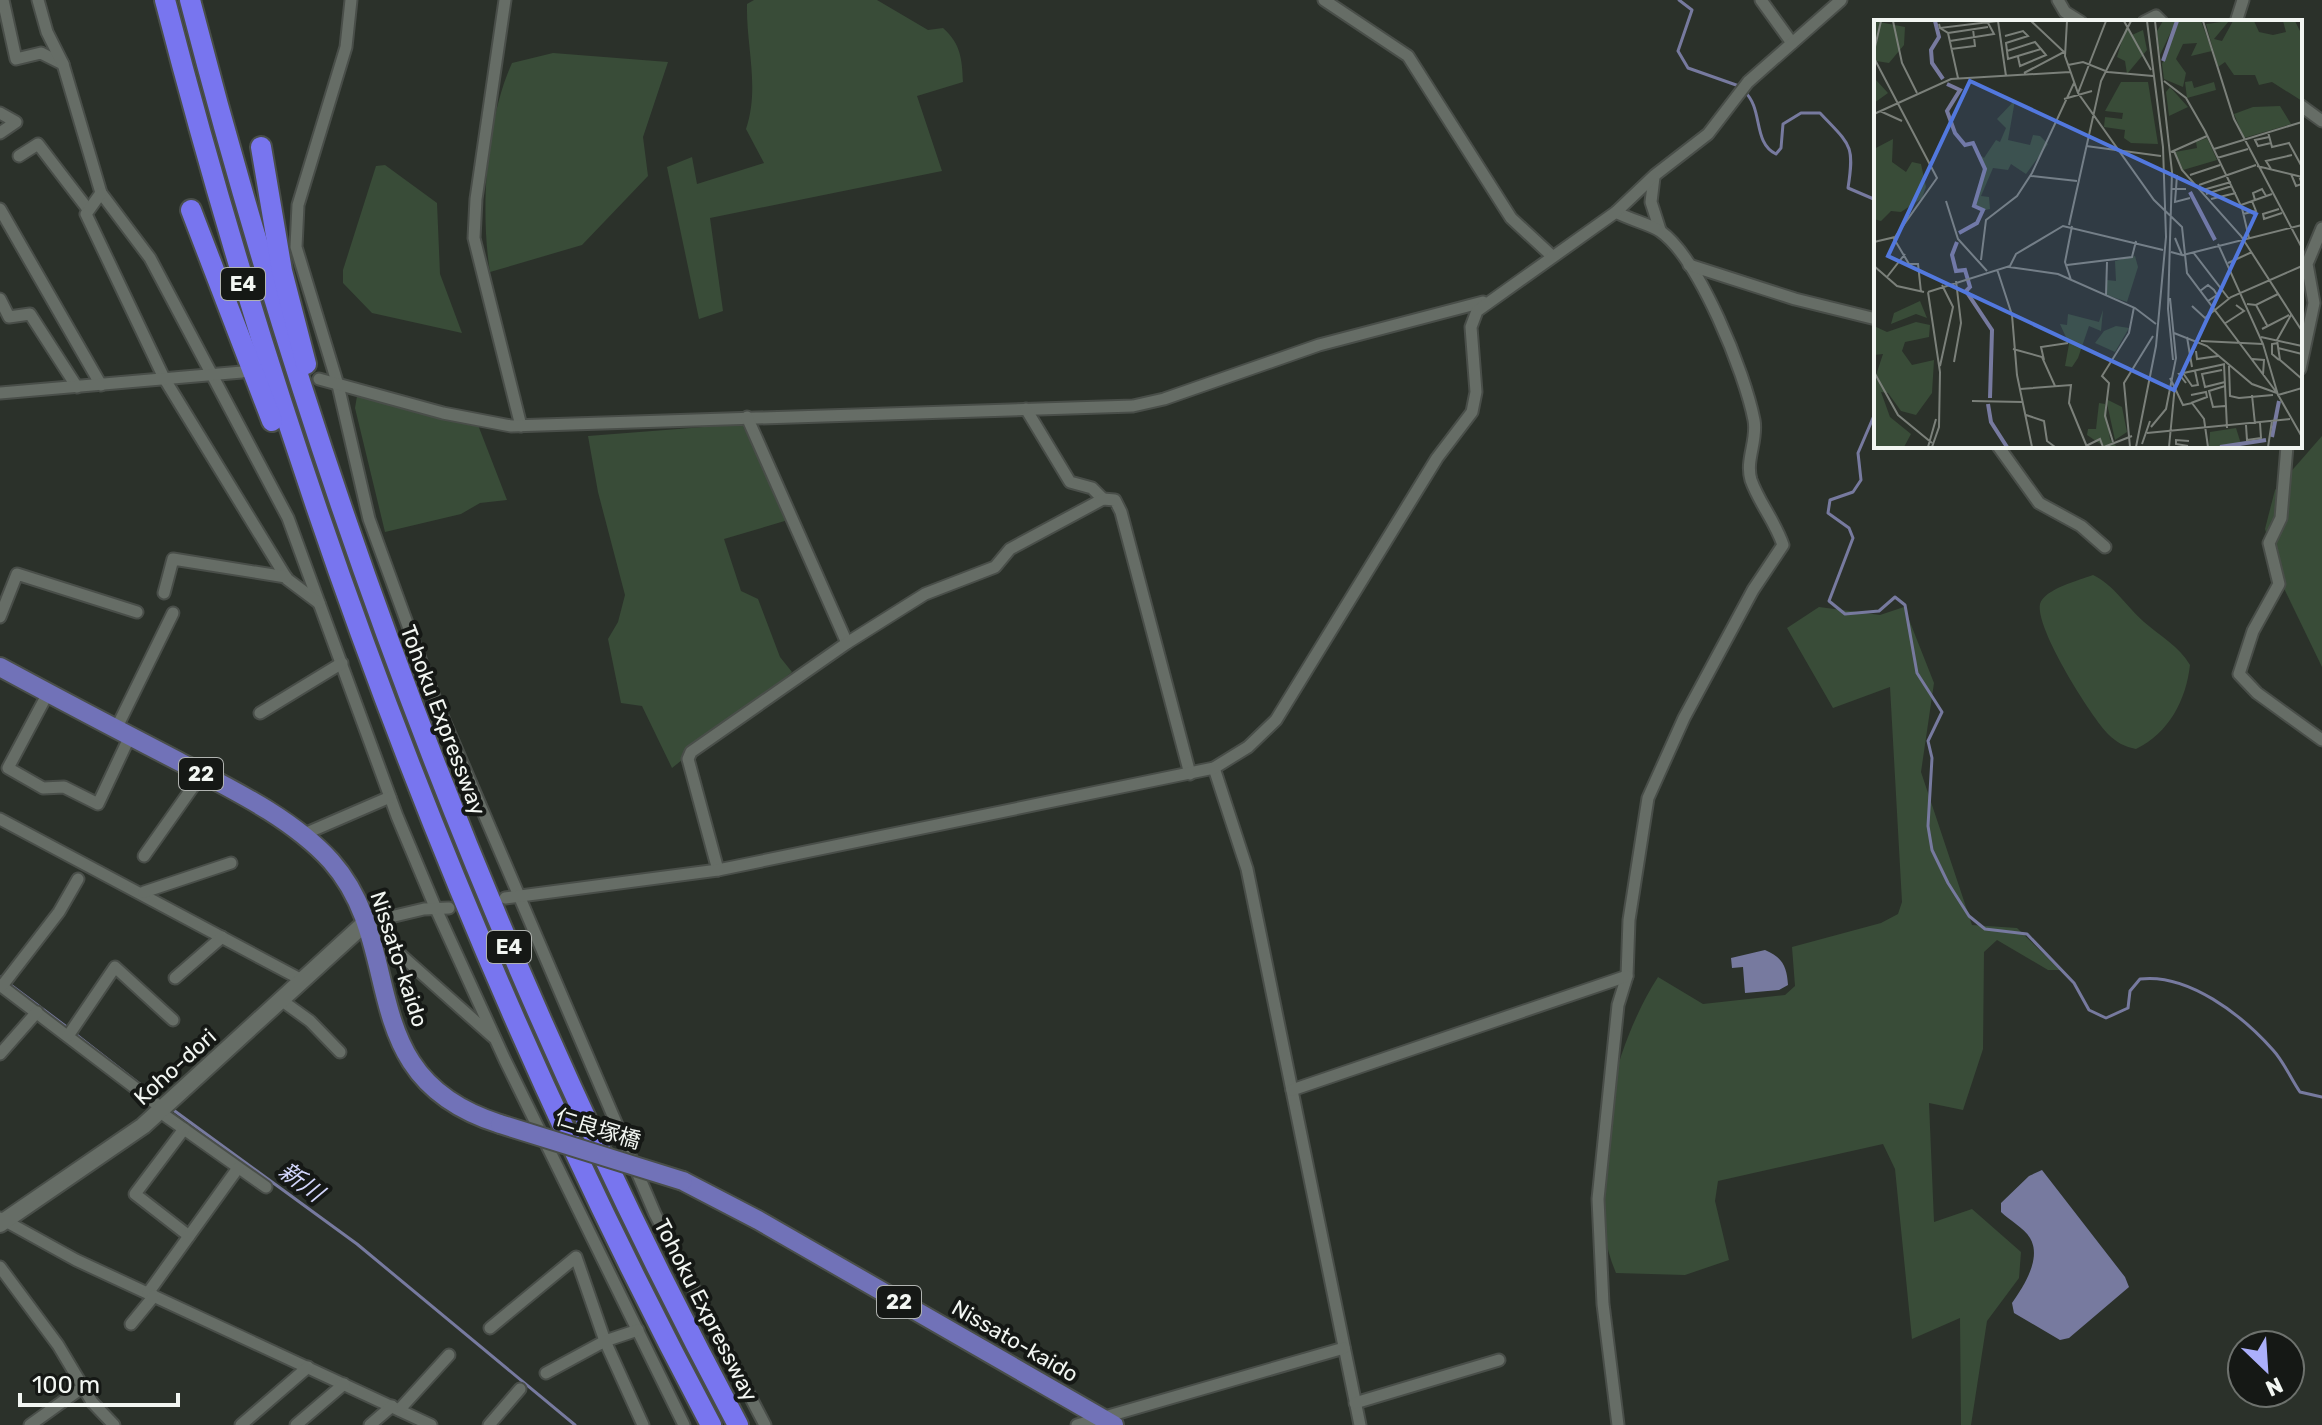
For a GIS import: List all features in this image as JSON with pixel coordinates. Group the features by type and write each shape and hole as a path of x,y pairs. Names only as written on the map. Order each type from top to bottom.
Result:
{"highway":[{"name":"E4","path":"165,0 244,286 334,564 413,776 508,1006 633,1275 711,1425"},
{"name":"Tohoku Expressway","path":"190,0 253,234 321,450 392,657 529,995 654,1263 738,1425"},
{"path":"261,147 276,244 310,382 321,450"},
{"path":"191,210 289,466 334,564"}],"main road":[{"name":"Nissato-kaido","path":"0,667 202,774 302,835 342,875 365,923 392,1022 419,1073 452,1105 500,1124"},
{"name":"仁良塚橋","path":"500,1124 683,1181"},
{"name":"Nissato-kaido","path":"683,1181 758,1220 1108,1421"}],"street":[{"path":"3,0 16,59 41,53 63,64"},
{"path":"38,0 47,32 63,64 101,193 150,258 288,518 390,797 443,909 496,1040 684,1425"},
{"path":"351,0 346,47 298,205 296,247 338,385 369,519 434,697 655,1214 765,1425"},
{"path":"505,0 476,199 474,238 521,426"},
{"path":"1324,0 1408,56 1511,218 1552,256"},
{"path":"1761,0 1792,43"},
{"path":"505,898 718,870 1190,774 1214,768 1248,747 1276,720 1437,458 1472,412 1476,392 1472,318 1488,301 1616,212 1655,175 1708,134 1748,82 1841,0"},
{"path":"2058,0 2065,12 2078,20"},
{"path":"2237,20 2243,0"},
{"path":"0,30 11,39"},
{"path":"2302,106 2322,121"},
{"path":"0,113 16,122 0,133"},
{"path":"19,156 38,144 87,208"},
{"path":"1618,1425 1603,1304 1598,1199 1618,1005 1627,976 1629,920 1648,798 1684,718 1753,590 1783,545 1776,522 1751,481 1749,465 1755,424 1745,383 1720,323 1689,265 1660,230 1651,202 1655,175"},
{"path":"101,193 87,208 86,214 164,378 286,577 320,603"},
{"path":"0,209 101,385"},
{"path":"1616,212 1636,224 1660,230"},
{"path":"2302,360 2314,303 2307,264 2322,228"},
{"path":"1689,265 1795,299 1874,319"},
{"path":"319,379 443,413 521,426 664,424 747,417 1133,406 1164,399 1319,345 1488,301"},
{"path":"1,304 9,317 30,314 77,387"},
{"path":"2,394 242,372"},
{"path":"1026,409 1070,482 1092,488 1103,499"},
{"path":"747,417 847,643"},
{"path":"1999,448 2039,503 2081,526 2105,547"},
{"path":"2287,448 2281,518 2269,543 2279,584 2253,631 2239,674 2322,740"},
{"path":"718,870 688,759 691,752 847,643 925,594 995,567 1010,549 1103,499 1115,500 1121,512 1190,774"},
{"path":"164,593 173,559 286,577"},
{"path":"0,617 17,574 137,612"},
{"path":"48,693 8,768 43,788 64,787 98,804 123,733 173,613"},
{"path":"260,713 342,663"},
{"path":"1214,768 1247,869 1360,1425"},
{"path":"144,856 202,774"},
{"path":"302,835 390,797"},
{"path":"0,819 144,892 302,980"},
{"path":"144,892 231,863"},
{"path":"78,879 59,912 1,985 184,1129 266,1187"},
{"path":"443,909 379,917 365,923 496,1040"},
{"name":"Koho-dori","path":"2,1221 161,1110 365,923"},
{"path":"175,978 222,937"},
{"path":"68,1036 115,967 173,1020"},
{"path":"1292,1090 1627,976"},
{"path":"281,1000 310,1021 340,1052"},
{"path":"0,1054 37,1012"},
{"path":"184,1129 135,1194 189,1236"},
{"path":"131,1324 238,1168"},
{"path":"2,1221 428,1424"},
{"path":"490,1328 576,1257 605,1341 643,1425"},
{"path":"1,1270 35,1311 83,1387 114,1425"},
{"path":"546,1373 605,1341 638,1330"},
{"path":"1077,1425 1108,1421 1344,1348"},
{"path":"370,1425 395,1408 449,1355"},
{"path":"1355,1403 1499,1360"},
{"path":"241,1425 308,1367"},
{"path":"296,1425 344,1384"},
{"path":"30,1425 83,1387"},
{"path":"489,1425 520,1389"}],"green space":[{"path":"754,0 877,0 928,30 943,28 954,40 959,52 963,82 917,96 942,171 710,218 723,311 699,319 667,167 692,157 697,184 764,163 746,129 752,98 747,4"},
{"path":"553,53 668,62 643,137 648,176 582,245 490,272 486,194 491,138 503,86 512,63"},
{"path":"385,165 437,203 440,274 462,333 372,313 343,283 343,270 376,166"},
{"path":"357,396 478,425 507,500 480,503 461,514 385,532 355,408"},
{"path":"742,424 788,520 724,539 741,591 758,599 780,657 792,672 672,768 642,706 621,703 608,639 618,622 625,595 598,492 588,436"},
{"path":"2322,436 2322,667 2279,578 2265,529 2275,490"},
{"path":"2093,575 2107,584 2144,622 2175,647 2190,665 2185,691 2167,725 2136,749 2112,738 2090,710 2055,651 2041,616 2040,604 2048,594"},
{"path":"1819,607 1880,615 1904,607 1934,683 1921,772 1972,925 2017,928 2060,970 2048,970 1997,940 1984,952 1983,1049 1963,1110 1929,1103 1934,1222 1972,1209 2021,1252 2019,1278 1987,1321 1971,1425 1961,1425 1960,1318 1912,1339 1895,1169 1883,1144 1718,1181 1715,1201 1729,1260 1685,1275 1616,1273 1605,1239 1600,1201 1600,1162 1613,1082 1640,1009 1658,977 1703,1004 1785,995 1795,986 1792,947 1881,923 1898,914 1902,902 1890,687 1833,708 1787,628"}],"water":[{"path":"1765,950 1782,963 1788,985 1779,990 1745,993 1743,967 1732,968 1731,958"},
{"path":"2042,1170 2125,1277 2129,1287 2069,1338 2060,1340 2014,1313 2012,1303 2030,1272 2033,1246 2024,1231 2001,1212 2001,1203 2029,1176"}],"waterway":[{"path":"1679,0 1692,10 1678,51 1688,68 1739,86"},
{"path":"1744,91 1754,107 1764,142 1776,154 1781,148 1783,124 1801,113 1820,113 1848,146 1851,162 1848,188 1874,199"},
{"path":"1874,416 1858,453 1861,480 1853,492 1830,500 1828,513 1849,528 1853,538 1829,601 1845,614 1879,611 1895,597 1905,605 1917,673 1942,712 1928,741 1932,758 1928,826 1932,850 1969,916 1985,929 2027,934 2074,983 2089,1010 2106,1018 2128,1008 2130,991 2140,979 2177,983 2213,999 2246,1023 2273,1050 2300,1092 2322,1097"},
{"name":"新川","path":"0,977 68,1028"},
{"name":"新川","path":"74,1033 160,1100"},
{"name":"新川","path":"172,1109 357,1244 575,1425"}]}
